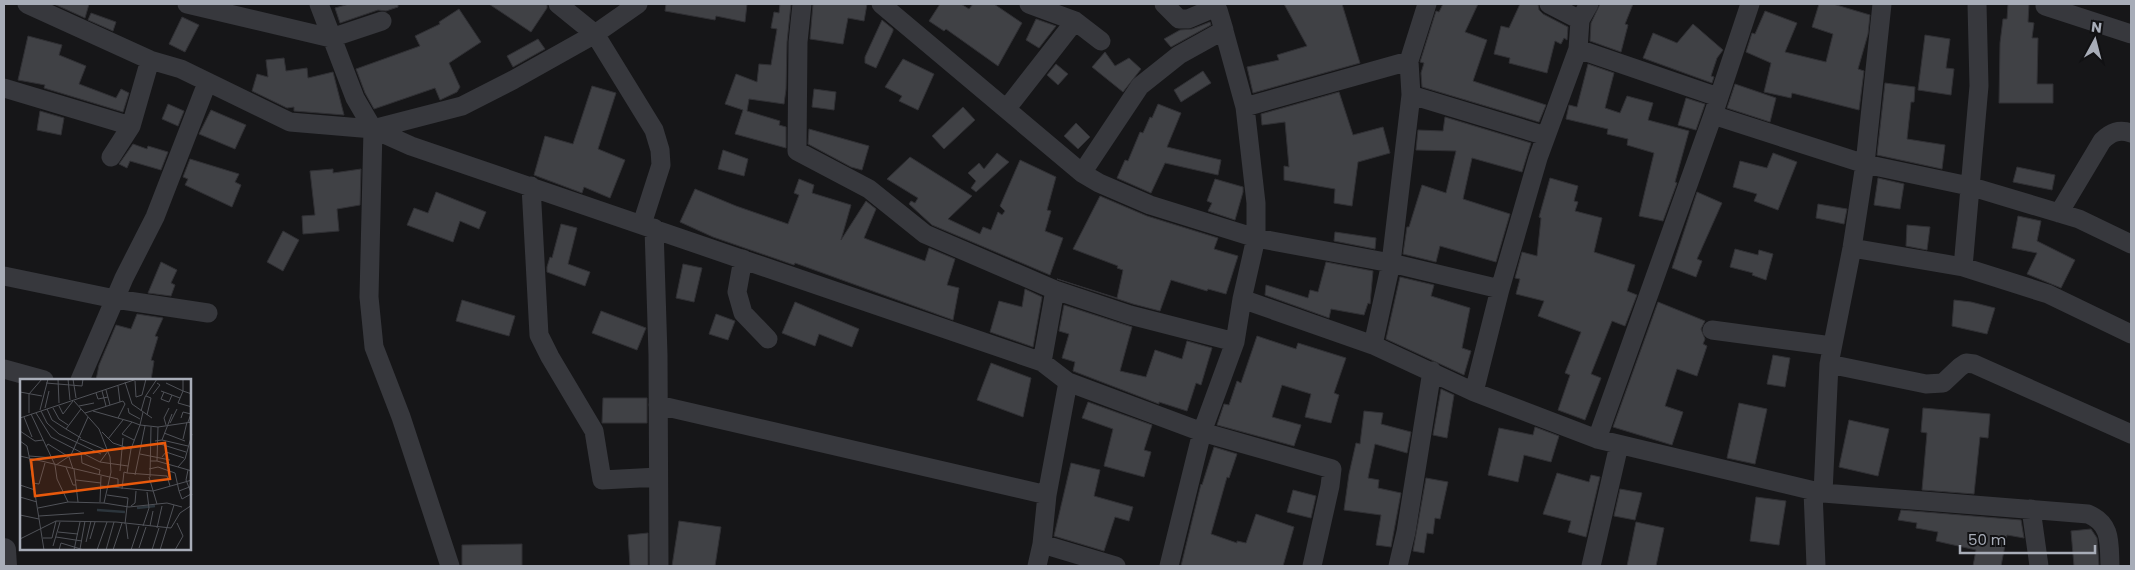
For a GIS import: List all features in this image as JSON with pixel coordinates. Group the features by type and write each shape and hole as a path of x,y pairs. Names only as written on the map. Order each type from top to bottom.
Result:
{"street":[{"path":"27,4 150,60 181,69 290,122 373,129 411,146 1042,362 1068,382 1202,432 1332,469 1312,566"},
{"path":"187,4 331,38 382,21"},
{"path":"319,4 355,98 373,129 369,297 374,346 401,417 450,566"},
{"path":"558,4 595,34 639,103 654,130 660,150 661,165 648,226 658,405 659,566"},
{"path":"373,129 462,106 595,34 638,4"},
{"path":"802,4 798,42 797,151 869,189 925,234 1055,290 1130,315 1235,342"},
{"path":"882,4 1008,108 1082,173 1099,183 1150,206 1256,238 1391,263 1500,289"},
{"path":"1029,4 1075,21 1100,41"},
{"path":"1164,4 1179,19 1188,20 1222,6 1224,30 1244,107 1256,204 1256,238 1242,299 1235,342 1202,432 1169,566"},
{"path":"1373,345 1391,263 1411,95 1409,61 1427,4"},
{"path":"1474,392 1500,289 1546,136 1578,49 1585,12 1549,4"},
{"path":"1597,439 1750,4"},
{"path":"1816,566 1818,492 1830,355 1852,248 1865,164 1882,4"},
{"path":"1963,267 1979,86 1977,4"},
{"path":"2045,6 2131,34"},
{"path":"1008,108 1075,21"},
{"path":"1082,173 1140,86 1179,55 1224,30"},
{"path":"1578,49 1718,97"},
{"path":"112,156 131,126 150,60"},
{"path":"1244,107 1409,61"},
{"path":"80,379 124,278 155,217 207,82"},
{"path":"4,88 131,126"},
{"path":"1411,95 1546,136"},
{"path":"1712,115 1865,164 1969,186 2059,213 2078,219 2131,244"},
{"path":"2059,213 2102,140 2111,133 2119,131 2131,134"},
{"path":"531,186 539,335 562,379 594,431 602,480 658,477"},
{"path":"1852,248 1963,267 2048,294 2131,334"},
{"path":"743,259 738,292 743,313 768,339"},
{"path":"4,276 115,299 208,313"},
{"path":"1042,362 1055,290"},
{"path":"1242,299 1373,345 1474,392 1597,439 1619,445 1818,492 2074,512 2099,518 2106,528 2110,566"},
{"path":"1712,330 1830,355 1926,384 1943,383 1966,363 1974,364 2131,434"},
{"path":"4,369 40,379"},
{"path":"1398,566 1406,532 1432,371"},
{"path":"1037,566 1042,544 1047,495 1068,382"},
{"path":"658,405 1047,495"},
{"path":"1590,566 1619,445"},
{"path":"2031,509 2039,566"},
{"path":"1042,544 1116,566"},
{"path":"4,550 5,566"}],"building":[{"path":"54,4 89,4 85,18"},
{"path":"349,4 398,4 398,7 386,11 378,10 340,23 335,8"},
{"path":"489,4 547,4 547,8 531,32"},
{"path":"666,4 747,4 745,22 716,16 715,20 665,11"},
{"path":"780,4 791,4 784,104 749,99 747,111 780,121 779,125 786,127 786,148 735,134 743,110 725,104 736,74 757,82 759,64 771,65 777,29 771,28 774,12 779,13"},
{"path":"813,4 867,4 864,21 848,18 843,44 810,39"},
{"path":"940,4 961,4 969,9 973,4 994,4 1022,23 998,66 946,29 944,31 929,21"},
{"path":"1284,4 1342,4 1360,63 1253,93 1247,67 1279,60 1277,55 1307,46"},
{"path":"1443,4 1478,4 1465,32 1487,40 1473,81 1546,105 1539,122 1422,87 1421,73 1424,63 1420,62 1436,11 1439,12"},
{"path":"1520,4 1538,4 1539,10 1543,14 1568,27 1567,40 1564,38 1561,44 1555,41 1547,73 1509,63 1510,58 1494,54 1501,26 1509,28"},
{"path":"1600,4 1633,4 1625,24 1628,25 1621,52 1590,41 1591,23"},
{"path":"1819,4 1833,4 1870,15 1868,34 1858,69 1864,71 1859,110 1792,93 1791,98 1764,92 1771,63 1746,52 1752,33 1755,34 1765,11 1797,23 1785,52 1826,62 1833,34 1812,27"},
{"path":"2008,4 2029,4 2028,22 2034,23 2032,38 2038,38 2037,84 2053,84 2053,103 1999,103 2000,43 2003,19 2007,19"},
{"path":"459,9 481,42 449,63 460,87 457,92 440,100 435,88 374,109 365,93 356,69 420,46 415,36 440,24 439,22"},
{"path":"91,13 116,22 113,31 88,20"},
{"path":"182,17 199,25 185,52 169,44"},
{"path":"1036,19 1056,26 1039,48 1026,40"},
{"path":"882,20 893,31 876,68 865,63 865,57"},
{"path":"1210,22 1211,25 1171,47 1164,39 1180,30 1192,29"},
{"path":"1693,24 1723,50 1717,58 1711,76 1714,77 1712,83 1643,58 1653,33 1677,43"},
{"path":"1925,35 1950,39 1946,68 1954,69 1951,95 1918,90"},
{"path":"28,36 62,45 59,55 86,66 79,84 116,98 121,89 129,93 123,112 44,88 45,85 18,80"},
{"path":"538,39 545,49 513,67 507,56"},
{"path":"1105,52 1115,66 1129,58 1141,69 1123,92 1092,67"},
{"path":"284,58 286,71 307,68 308,78 333,72 344,115 294,111 294,107 287,108 252,91 257,74 268,77 266,60"},
{"path":"903,59 934,74 918,110 899,101 902,96 885,87"},
{"path":"1056,64 1068,74 1058,85 1047,75"},
{"path":"1588,64 1614,73 1605,108 1620,113 1627,96 1653,103 1648,120 1689,131 1675,182 1677,183 1663,221 1639,216 1654,153 1627,145 1628,139 1607,134 1608,129 1566,119 1569,105 1577,107"},
{"path":"1203,71 1211,83 1181,102 1174,90"},
{"path":"1885,83 1915,87 1914,102 1911,102 1907,139 1945,145 1942,169 1877,155"},
{"path":"1735,84 1776,98 1770,122 1727,108"},
{"path":"592,86 616,93 598,149 625,160 610,198 584,187 582,193 534,175 545,136 573,144"},
{"path":"814,89 836,92 834,110 812,107"},
{"path":"1339,92 1353,135 1383,127 1390,153 1358,162 1352,206 1334,203 1335,189 1284,180 1284,166 1289,167 1285,122 1262,125 1261,114"},
{"path":"1686,98 1705,104 1696,130 1678,125"},
{"path":"168,104 184,111 178,126 162,119"},
{"path":"1158,104 1181,113 1167,147 1221,160 1218,175 1165,163 1151,193 1117,178 1125,160 1128,161 1140,132 1143,133"},
{"path":"963,107 975,120 944,149 932,136"},
{"path":"211,110 246,125 235,149 199,134"},
{"path":"40,111 64,118 61,135 37,130"},
{"path":"1445,117 1531,143 1522,172 1472,158 1463,199 1510,214 1496,262 1440,246 1436,262 1403,254 1407,227 1409,227 1422,185 1446,193 1456,151 1416,150 1418,130 1443,131"},
{"path":"1076,123 1090,137 1078,149 1064,136"},
{"path":"809,129 869,146 862,170 851,167 808,144"},
{"path":"133,144 147,149 148,146 168,152 161,170 130,161 127,168 119,164"},
{"path":"723,150 748,159 744,176 718,169"},
{"path":"997,153 1009,162 976,192 971,188 976,181 968,173 979,163 984,169"},
{"path":"1773,153 1797,162 1778,210 1754,201 1757,194 1733,187 1740,161 1767,168"},
{"path":"910,157 972,196 948,219 980,234 983,227 991,230 998,212 1002,215 1005,211 1000,206 1020,160 1056,177 1047,210 1051,211 1045,231 1063,238 1050,275 932,225 909,204 911,201 915,203 918,198 887,179"},
{"path":"190,159 239,174 235,182 241,185 232,207 185,185 188,179 183,177"},
{"path":"2017,167 2055,175 2052,190 2013,182"},
{"path":"333,169 333,173 361,169 360,205 337,209 339,231 303,234 302,216 315,215 310,171"},
{"path":"1550,178 1578,186 1574,201 1578,202 1575,211 1602,218 1594,252 1635,265 1627,291 1637,295 1625,326 1612,321 1591,374 1601,378 1585,420 1558,410 1570,375 1565,373 1581,332 1538,316 1544,301 1516,294 1520,279 1515,278 1522,252 1537,256 1541,218 1539,217"},
{"path":"1878,178 1904,184 1900,209 1874,205"},
{"path":"799,179 814,185 812,193 851,205 841,240 866,201 876,209 864,238 925,261 929,248 955,259 947,285 959,288 953,320 795,263 794,265 713,237 680,222 695,189 788,224 799,195 794,193"},
{"path":"1215,179 1243,187 1235,220 1208,211 1212,203 1207,201"},
{"path":"436,192 486,212 479,229 460,221 453,242 407,225 414,208 428,213"},
{"path":"1697,192 1722,203 1697,259 1702,261 1696,277 1672,268"},
{"path":"1100,196 1147,216 1218,238 1214,249 1238,256 1226,294 1208,289 1207,291 1171,280 1160,311 1133,304 1057,279 1117,298 1123,270 1117,268 1118,266 1073,249"},
{"path":"1818,204 1847,209 1844,224 1816,218"},
{"path":"2018,216 2041,221 2037,241 2075,260 2061,288 2027,274 2037,253 2012,248"},
{"path":"561,224 577,228 568,264 590,272 585,286 547,272"},
{"path":"1907,225 1930,227 1927,250 1906,246"},
{"path":"283,231 299,240 283,271 267,262"},
{"path":"1335,232 1376,238 1375,249 1334,241"},
{"path":"1735,249 1758,255 1759,250 1773,254 1766,280 1752,275 1753,273 1730,267"},
{"path":"161,262 177,270 171,283 175,285 171,296 148,293"},
{"path":"1326,262 1373,271 1370,304 1368,303 1364,315 1331,309 1329,318 1265,295 1266,285 1308,298 1310,290 1318,292"},
{"path":"683,264 702,268 694,302 676,298"},
{"path":"1400,277 1434,285 1431,296 1470,308 1462,348 1471,351 1464,375 1386,339"},
{"path":"1025,289 1042,297 1033,347 990,332 999,301 1022,307"},
{"path":"462,300 515,316 509,336 456,321"},
{"path":"1954,300 1995,308 1987,334 1952,326"},
{"path":"795,302 859,329 852,347 819,334 815,346 782,333"},
{"path":"1658,302 1705,321 1701,329 1705,339 1703,344 1707,346 1697,376 1677,369 1665,406 1683,412 1672,445 1613,427"},
{"path":"1064,305 1132,327 1120,371 1146,377 1155,350 1182,359 1187,341 1212,348 1201,385 1196,383 1187,411 1159,402 1159,404 1073,371 1075,362 1062,358 1069,334 1059,331"},
{"path":"601,311 646,328 637,350 592,333"},
{"path":"137,314 163,318 155,336 158,337 151,360 154,361 151,379 96,379 99,365 116,325 131,329"},
{"path":"716,314 735,321 728,340 709,334"},
{"path":"1257,336 1296,349 1298,343 1346,358 1334,393 1339,395 1331,423 1305,417 1311,394 1282,385 1272,417 1301,425 1294,446 1217,425 1224,404 1229,405 1237,381 1241,383"},
{"path":"1773,355 1790,358 1785,387 1767,384"},
{"path":"991,363 1031,378 1023,417 977,400"},
{"path":"1441,389 1454,395 1447,438 1433,435"},
{"path":"603,398 647,398 647,423 602,423"},
{"path":"1088,402 1152,425 1144,450 1151,452 1144,477 1104,466 1113,429 1082,418"},
{"path":"1739,403 1767,409 1755,464 1727,458"},
{"path":"1923,408 1990,414 1988,438 1980,437 1974,494 1922,490 1927,433 1921,432"},
{"path":"1364,411 1383,413 1381,424 1411,432 1407,453 1375,444 1368,478 1379,480 1378,488 1401,493 1391,547 1376,545 1381,515 1344,510 1356,443 1360,444"},
{"path":"1849,420 1889,429 1878,476 1839,467"},
{"path":"1535,427 1559,436 1551,462 1524,455 1518,482 1488,475 1499,428 1533,435"},
{"path":"1214,447 1237,454 1229,478 1227,477 1211,534 1237,543 1237,541 1246,543 1256,514 1294,527 1283,566 1181,566 1201,484"},
{"path":"1071,463 1100,470 1094,496 1133,507 1129,521 1115,517 1104,551 1054,536"},
{"path":"1557,473 1589,482 1591,475 1600,477 1586,537 1568,532 1571,521 1543,514"},
{"path":"1426,478 1448,482 1440,519 1435,518 1433,534 1427,533 1424,553 1413,551"},
{"path":"1620,489 1642,493 1635,520 1614,516"},
{"path":"1293,490 1316,496 1311,518 1287,512"},
{"path":"1756,497 1786,501 1779,545 1750,541"},
{"path":"1901,510 2021,520 2024,538 2007,535 2001,566 1973,566 1976,550 1936,541 1938,532 1916,528 1917,523 1898,520"},
{"path":"679,521 721,527 715,566 672,566"},
{"path":"1636,522 1664,528 1656,566 1627,566"},
{"path":"2091,529 2097,538 2099,566 2074,566 2071,531"},
{"path":"648,533 648,566 630,566 628,535"},
{"path":"522,544 522,566 462,566 462,545"}]}
